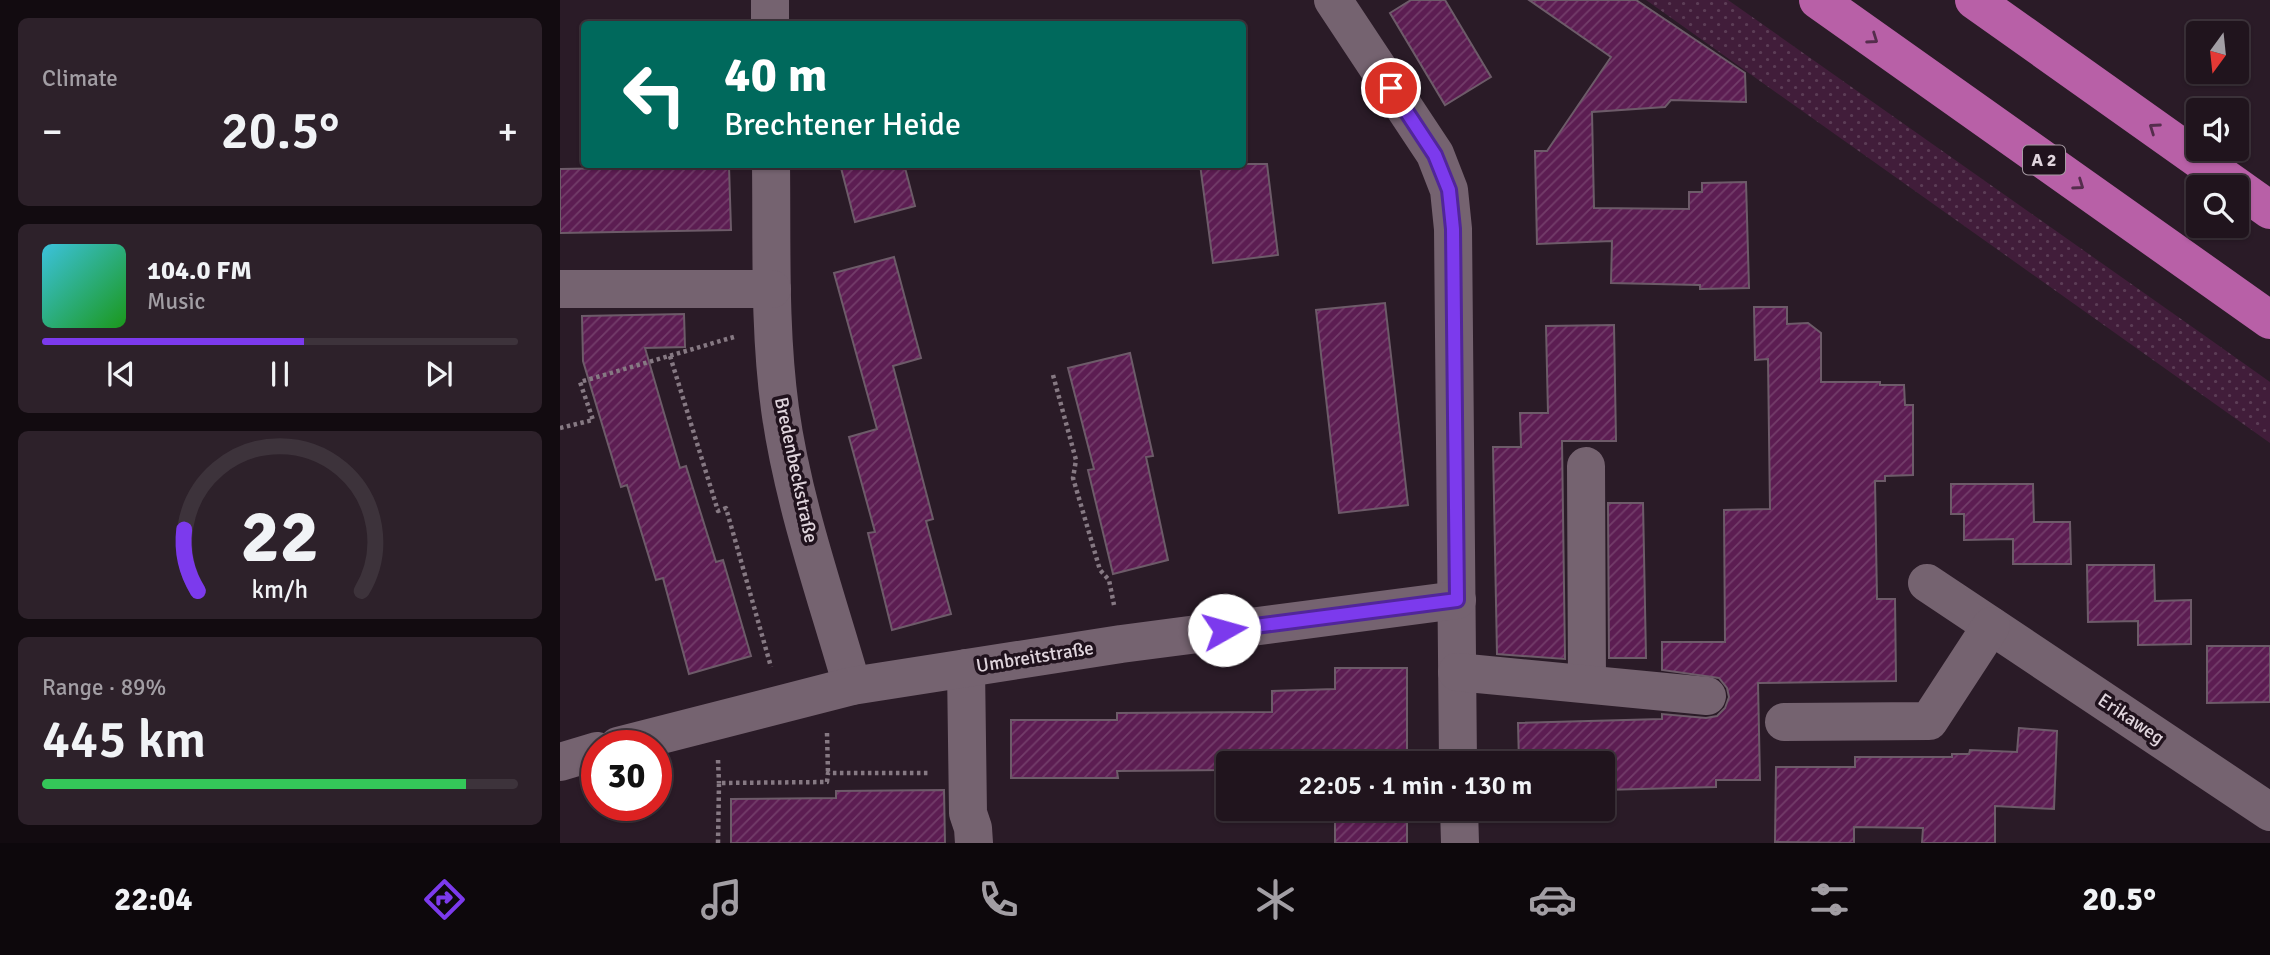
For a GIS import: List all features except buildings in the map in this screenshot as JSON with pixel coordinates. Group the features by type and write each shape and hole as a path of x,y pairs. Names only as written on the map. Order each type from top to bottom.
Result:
{"highway":[{"name":"A 2","path":"1818,0 2270,320"},
{"path":"1974,0 2270,210"}],"street":[{"path":"770,0 770,21"},
{"path":"1333,0 1435,155 1449,190 1453,229 1458,751"},
{"name":"Bredenbeckstraße","path":"771,168 773,307 780,409 799,498 852,687"},
{"path":"560,289 773,307"},
{"path":"1586,466 1587,684"},
{"name":"Erikaweg","path":"1927,583 2270,812"},
{"name":"Umbreitstraße","path":"672,732 852,687 1121,644 1457,600"},
{"path":"1784,722 1929,721 1991,626"},
{"path":"966,668 968,813 974,828 974,843"},
{"path":"1457,672 1707,696"},
{"path":"560,762 581,756"},
{"path":"1459,821 1460,843"}],"path":[{"path":"560,428 593,420 580,382 670,356 773,307"},
{"path":"670,356 718,511 726,508 782,704"},
{"path":"1053,374 1076,460 1073,478 1100,570 1109,580 1121,644"},
{"path":"718,843 719,783 827,782 828,774 967,773"}],"shaded area":[{"path":"1646,0 1728,0 2270,382 2270,443"}],"route":[{"path":"1224,630 1457,600 1453,229 1449,190 1435,155 1391,88"}]}
